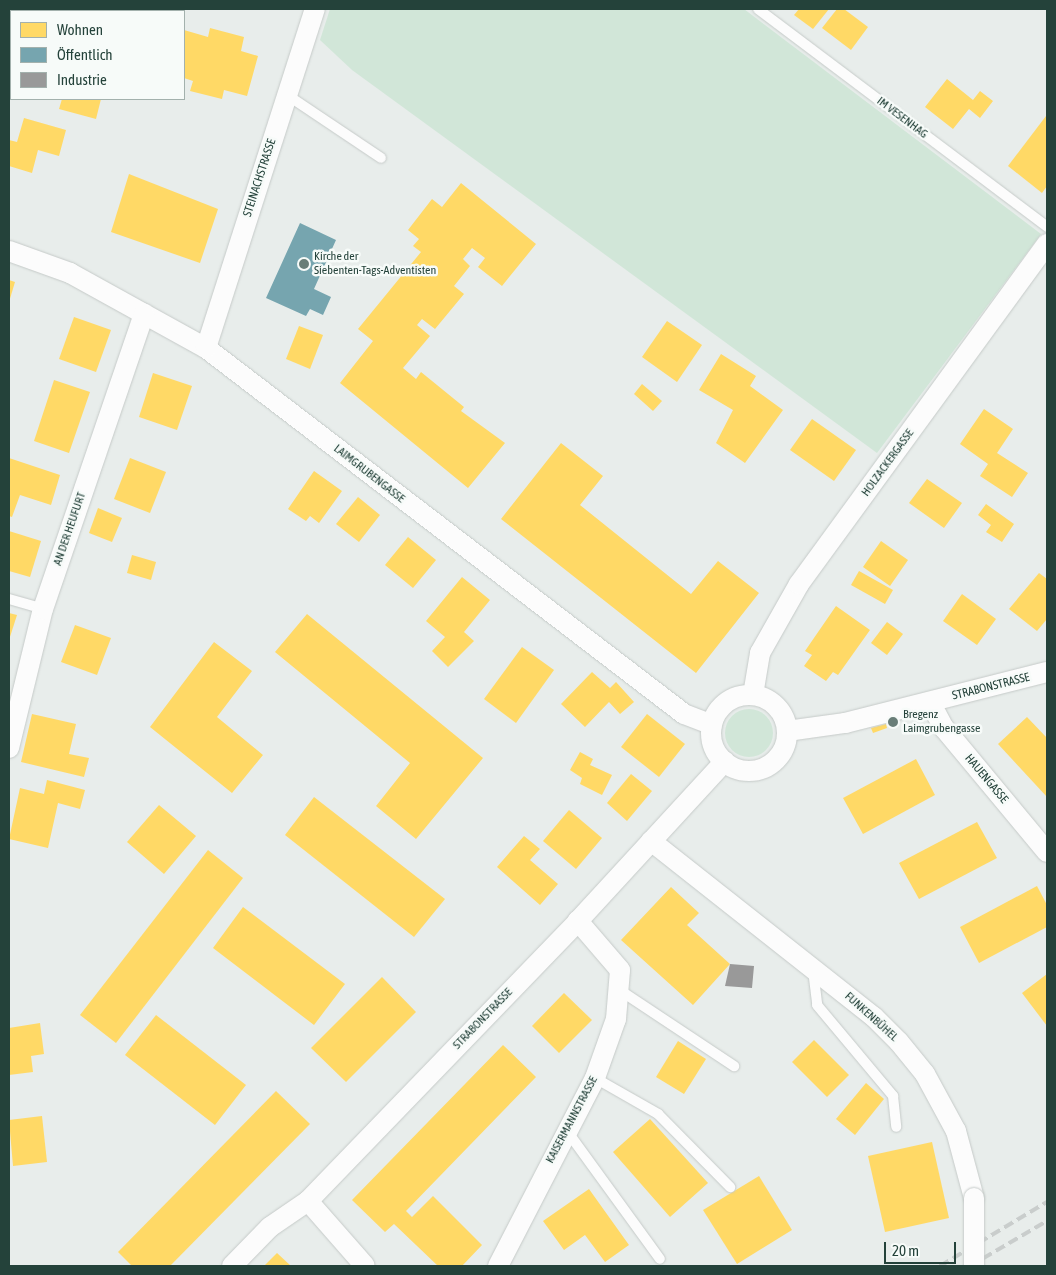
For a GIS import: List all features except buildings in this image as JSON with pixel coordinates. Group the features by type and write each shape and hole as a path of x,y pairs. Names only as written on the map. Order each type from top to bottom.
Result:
{"street":[{"name":"STEINACHSTRASSE","path":"206,348 315,9"},
{"name":"HOLZACKERGASSE","path":"753,695 760,653 799,584 1047,244"},
{"name":"LAIMGRUBENGASSE","path":"9,251 70,273 206,348 684,714 712,725"},
{"name":"AN DER HEUFURT","path":"9,748 43,609 144,314"},
{"name":"STRABONSTRASSE","path":"787,731 930,702 1047,672"},
{"path":"753,695 780,711 787,731 781,754 764,768 743,770 724,762 713,745 712,725 722,706 753,695"},
{"name":"HAUENGASSE","path":"930,702 944,728 1047,852"},
{"name":"STRABONSTRASSE","path":"232,1266 270,1228 308,1201 578,921 724,762"},
{"name":"FUNKENBÜHEL","path":"651,841 874,1017 925,1074 956,1132 974,1198 974,1266"},
{"name":"KAISERMANNSTRASSE","path":"498,1266 595,1078 621,991 620,970 578,921"},
{"path":"308,1201 365,1266"}],"lane":[{"name":"IM VESENHAG","path":"758,9 1047,227"},
{"path":"287,95 381,158"},
{"path":"9,599 43,609"},
{"path":"813,968 817,1005 893,1096 896,1126"},
{"path":"621,991 734,1066"},
{"path":"595,1078 658,1114 730,1187"},
{"path":"566,1131 660,1259"}],"green space":[{"path":"330,9 744,9 1041,234 877,453 352,70 320,40"},
{"path":"744,709 754,709 766,716 773,728 773,738 766,750 754,757 744,757 736,753 729,746 725,738 725,728 729,720 736,713"}],"railway":[{"path":"940,1266 1047,1202"},
{"path":"970,1266 1047,1221"}],"place":[{"name":"Kirche der Siebenten-Tags-Adventisten","path":"304,264"},
{"name":"Bregenz Laimgrubengasse","path":"893,722"}]}
